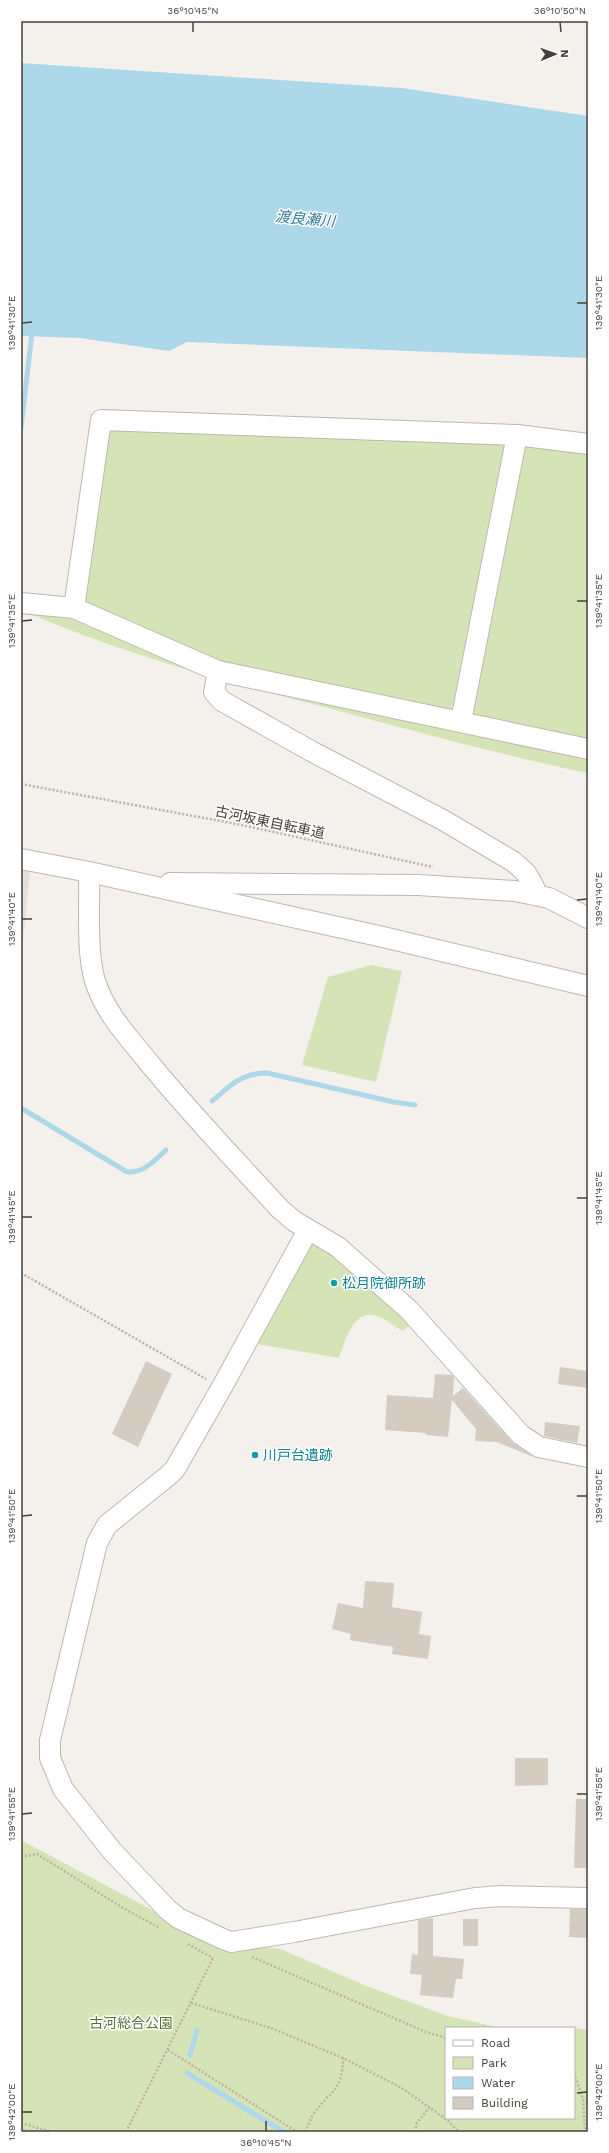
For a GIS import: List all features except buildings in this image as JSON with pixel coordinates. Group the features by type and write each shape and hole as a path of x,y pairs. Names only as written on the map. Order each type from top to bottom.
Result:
{"street":[{"path":"74,608 101,420 517,435 588,444"},
{"path":"461,721 517,435"},
{"path":"21,603 74,608 218,671 461,721 588,749"},
{"path":"218,671 214,692 222,701 311,752 443,820 514,862 526,873 534,887 530,893"},
{"path":"21,859 136,882 487,961 588,986"},
{"path":"89,872 91,958 95,980 104,1004 119,1027 182,1102 280,1209 308,1230 338,1247 409,1310 521,1435 539,1447 588,1458"},
{"path":"136,882 418,884 530,893 548,898 588,918"},
{"path":"308,1230 222,1387 169,1475 107,1525 100,1533 50,1740 50,1758 63,1789 112,1851 167,1909 178,1918 227,1941 475,1898 502,1896 588,1898"}],"path":[{"name":"古河坂東自転車道","path":"21,784 242,825 435,867"},
{"path":"21,1273 148,1347 222,1387"},
{"path":"21,1856 37,1854 123,1908 167,1932"},
{"path":"126,2132 213,1958 227,1941 240,1951 276,1969 426,2032 445,2038"},
{"path":"186,1943 213,1958"},
{"path":"191,2003 271,2028 343,2058 402,2088 445,2119"},
{"path":"167,2050 298,2132"},
{"path":"305,2132 313,2115 337,2087 343,2073 343,2058"},
{"path":"575,2077 583,2099 585,2132"},
{"path":"416,2132 416,2124 429,2108"},
{"path":"446,2119 459,2132"},
{"path":"21,2123 52,2132"}],"shaded area":[{"path":"21,871 30,871 21,961"}],"green space":[{"path":"96,412 588,434 588,773 457,742 212,677 174,666 98,640 24,611 63,601 70,595"},
{"path":"371,965 402,971 376,1082 302,1065 328,977"},
{"path":"313,1241 325,1244 413,1323 403,1331 381,1318 373,1315 366,1315 354,1323 346,1338 339,1358 257,1344"},
{"name":"古河総合公園","path":"21,1840 210,1941 280,1949 369,1987 448,2016 497,2027 445,2027 445,2119 575,2119 575,2028 588,2030 588,2132 21,2132"}],"water":[{"name":"渡良瀬川","path":"21,63 402,88 588,116 588,358 187,342 169,351 80,338 21,336"}],"waterway":[{"path":"21,428 32,332"},
{"path":"212,1101 237,1081 250,1075 267,1073 394,1102 415,1105"},
{"path":"21,1108 127,1172 139,1171 153,1162 166,1150"},
{"path":"190,2055 197,2030"},
{"path":"187,2073 284,2132"},
{"path":"21,2130 26,2132"}],"place":[{"name":"松月院御所跡","path":"334,1283"},
{"name":"川戸台遺跡","path":"255,1455"}]}
